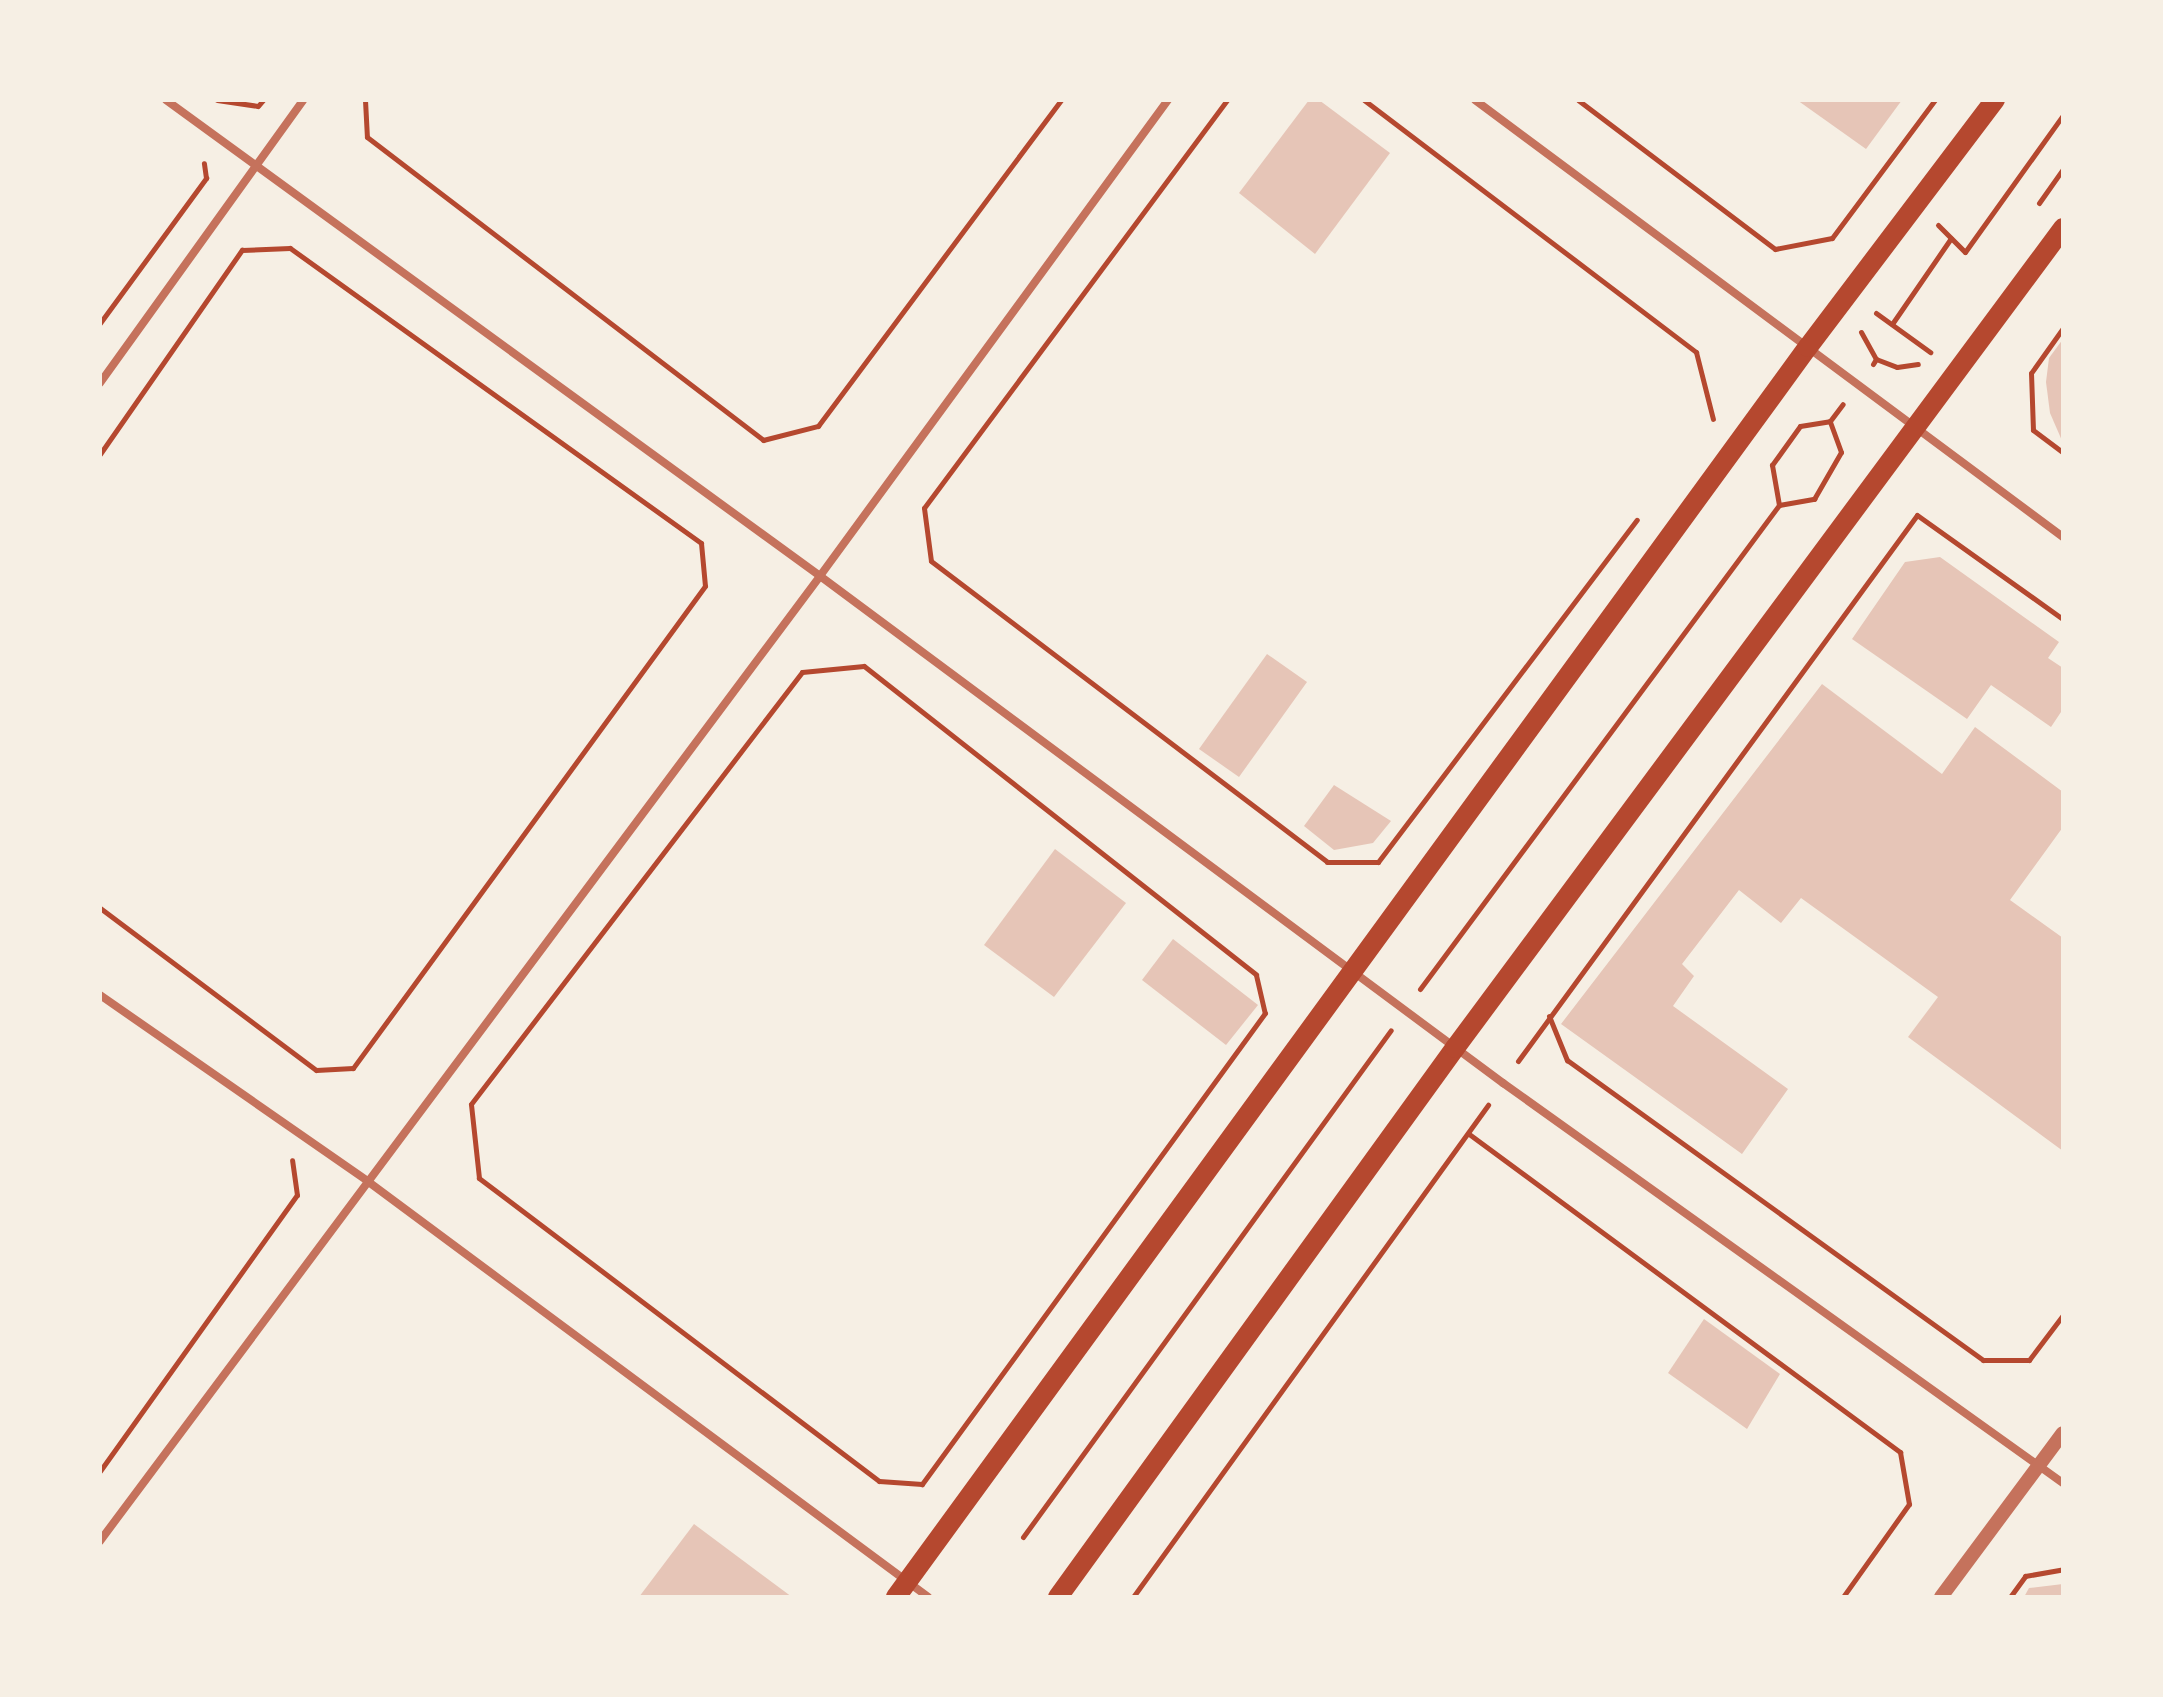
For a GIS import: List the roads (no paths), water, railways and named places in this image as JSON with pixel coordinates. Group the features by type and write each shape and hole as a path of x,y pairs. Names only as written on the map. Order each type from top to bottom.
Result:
{"main road":[{"path":"901,1590 1356,972 1808,347 1995,100"},
{"path":"1058,1597 1455,1048 2063,228"}],"street":[{"path":"166,100 820,576 1503,1083 2063,1483"},
{"path":"100,383 303,100"},
{"path":"100,1541 820,576 1168,100"},
{"path":"1475,100 1918,426 2063,537"},
{"path":"100,995 370,1183 901,1590 928,1597"},
{"path":"1941,1597 2063,1433"}]}
